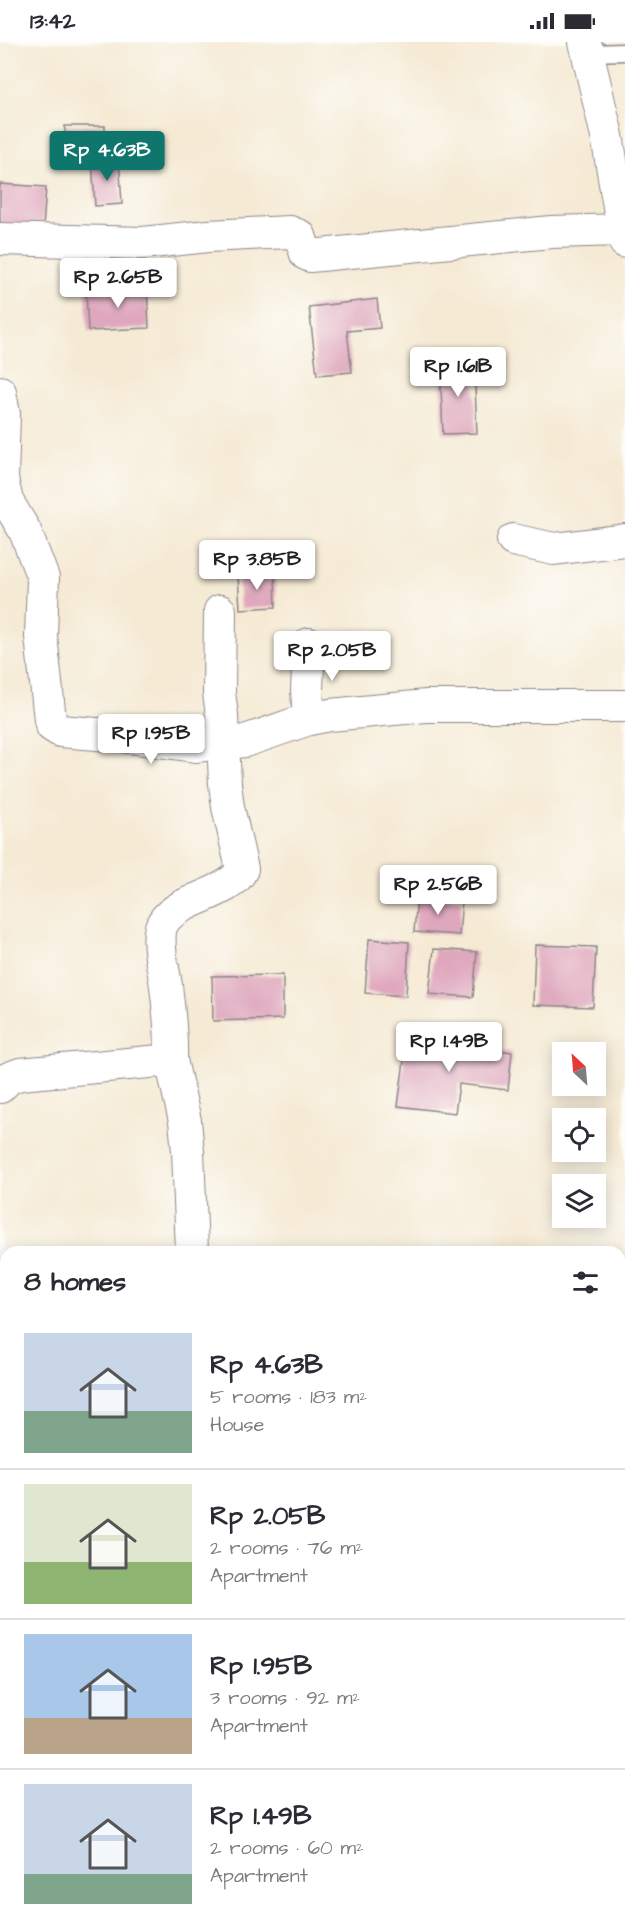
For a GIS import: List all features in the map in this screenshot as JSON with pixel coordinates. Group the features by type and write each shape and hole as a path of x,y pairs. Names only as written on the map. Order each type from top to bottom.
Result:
{"street":[{"path":"0,239 143,243 208,236 290,232 300,236 306,254 310,256 551,232 624,236 607,136 586,48"},
{"path":"0,392 4,414 2,479 6,501 25,531 43,578 41,636 52,726 60,731 195,746 245,741 309,719 330,715 426,706 625,706"},
{"path":"513,540 554,549 625,540"},
{"path":"192,1246 188,1151 171,1060 168,997 160,939 161,926 166,919 183,906 236,879 242,869 228,807 222,743 219,693 220,611"},
{"path":"309,644 307,690 309,719"},
{"path":"0,1087 9,1078 20,1074 171,1060"}],"lane":[{"path":"586,48 625,51"}],"building":[{"path":"65,126 105,126 105,142 65,142"},
{"path":"119,158 122,204 95,206 92,161"},
{"path":"0,184 46,187 43,228 0,225"},
{"path":"147,286 149,328 88,331 86,290"},
{"path":"377,299 380,328 347,331 352,372 317,375 309,307"},
{"path":"474,363 477,433 443,434 440,364"},
{"path":"275,574 276,607 240,609 238,576"},
{"path":"417,897 462,900 459,935 414,932"},
{"path":"369,939 409,942 406,996 365,993"},
{"path":"535,945 596,947 593,1007 533,1005"},
{"path":"434,949 477,952 473,997 429,994"},
{"path":"283,975 283,1019 213,1021 212,976"},
{"path":"407,1038 512,1052 508,1090 459,1084 455,1113 398,1106"}]}
